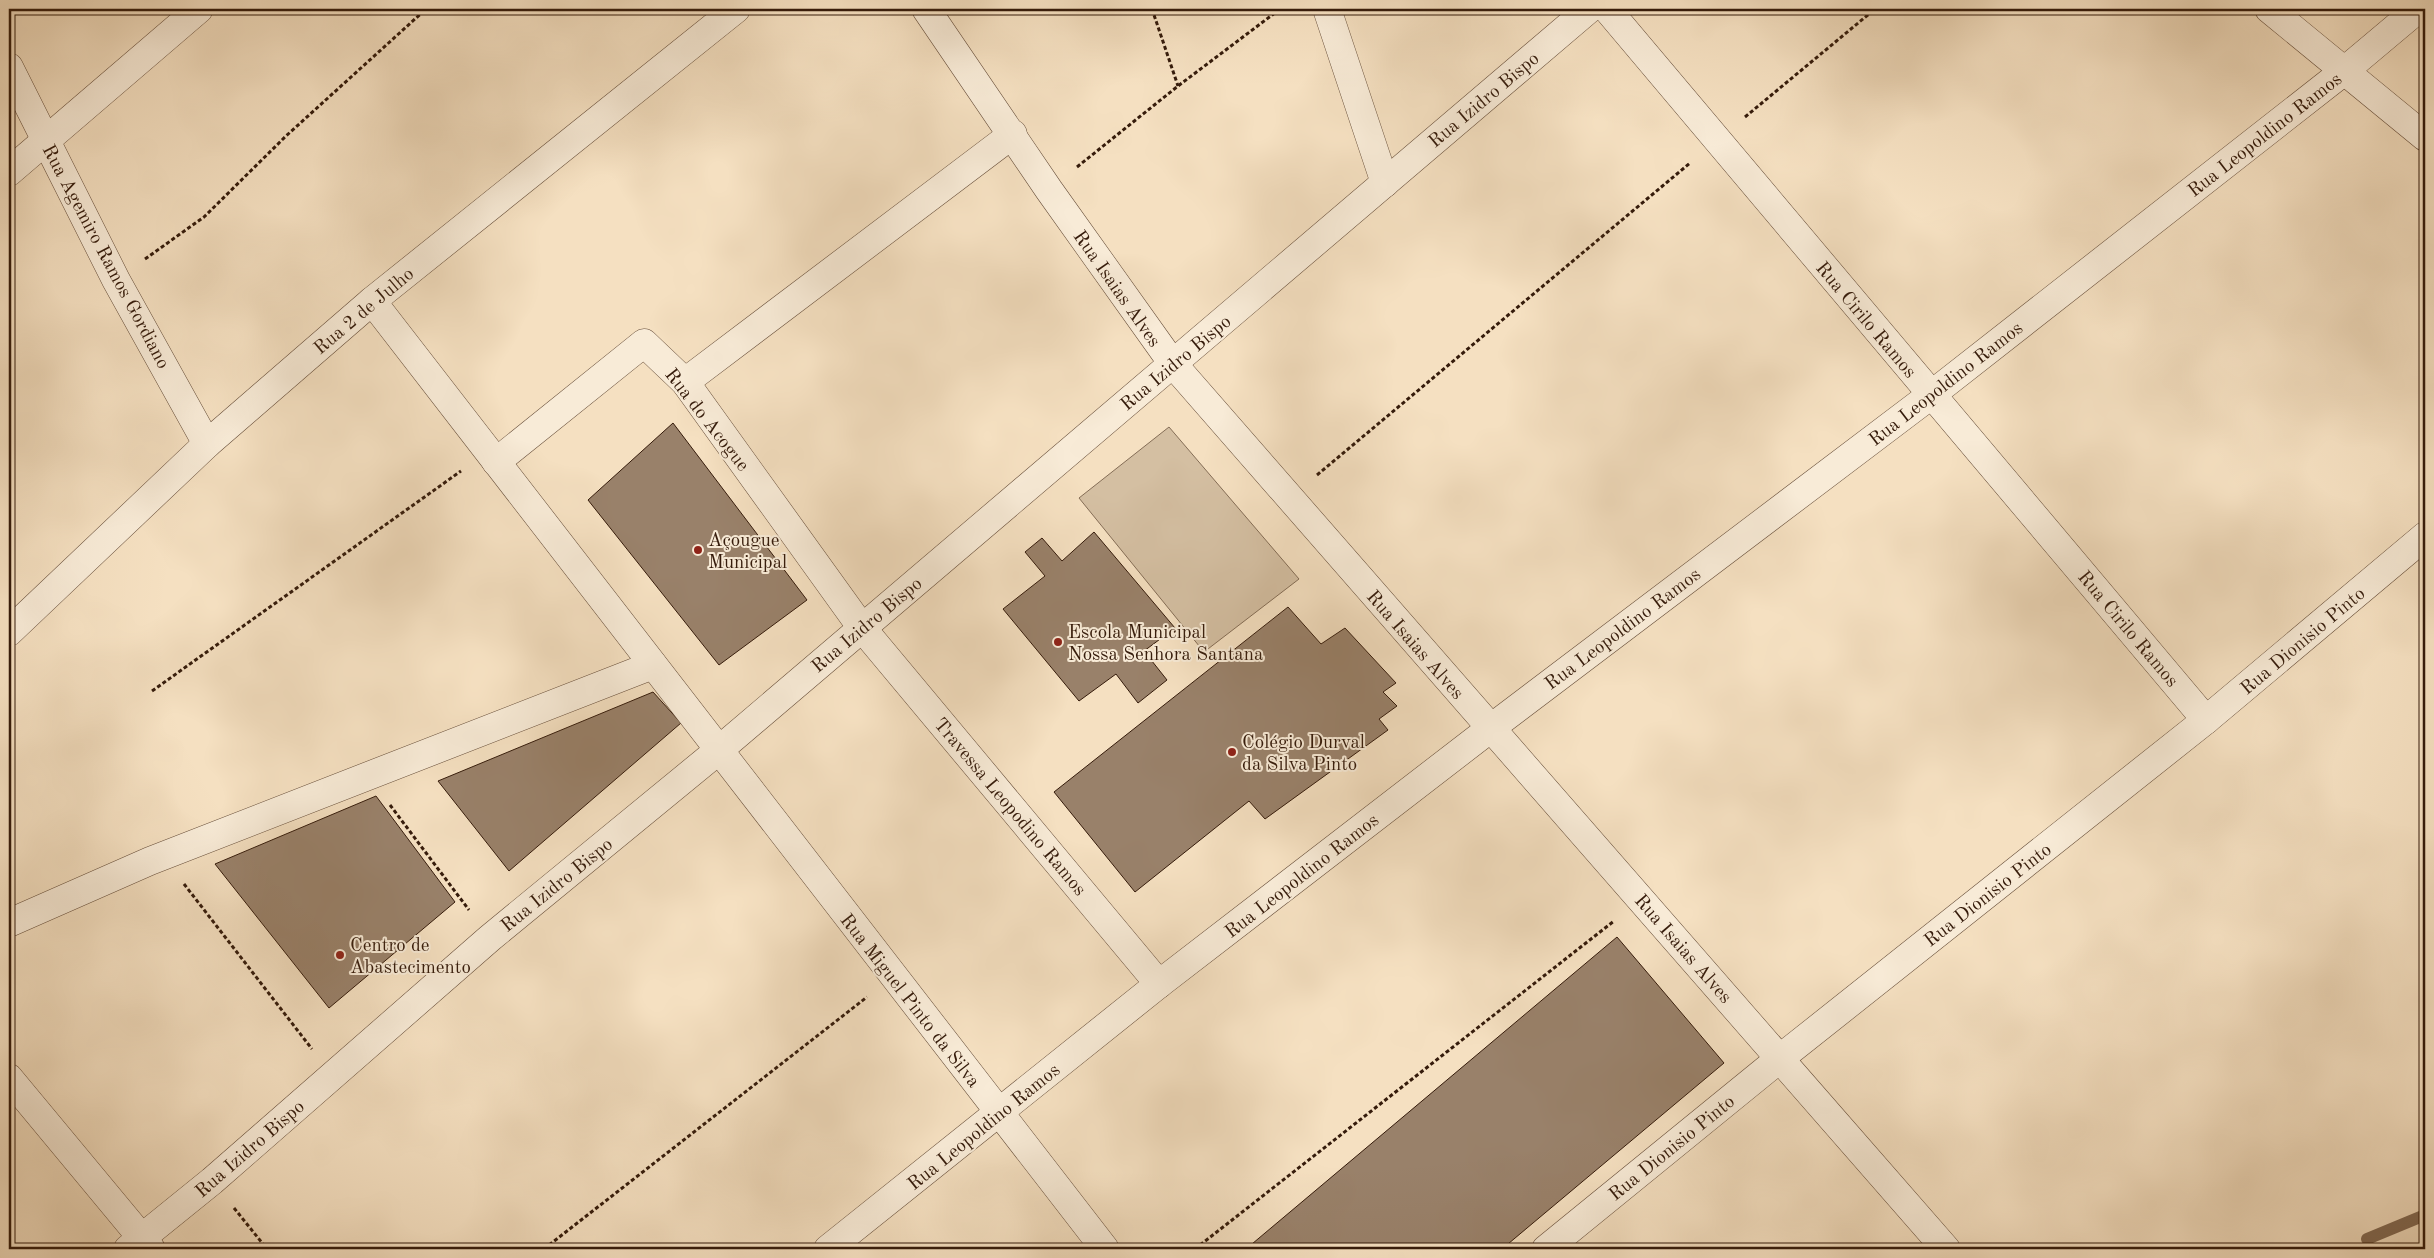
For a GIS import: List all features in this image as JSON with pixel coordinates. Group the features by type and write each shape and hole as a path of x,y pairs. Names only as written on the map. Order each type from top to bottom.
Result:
{"street":[{"path":"9,172 199,9"},
{"name":"Rua 2 de Julho","path":"9,632 207,444 372,301 736,9"},
{"name":"Rua Isaias Alves","path":"926,9 1013,134 1049,190 1172,364 1642,899 1778,1060 1946,1249"},
{"path":"1327,9 1385,183"},
{"name":"Rua Izidro Bispo","path":"140,1246 490,938 719,750 1589,9"},
{"name":"Rua Cirilo Ramos","path":"1607,9 2206,720"},
{"path":"2269,9 2343,72 2425,137"},
{"name":"Rua Leopoldino Ramos","path":"828,1249 1159,984 1491,728 1931,395 2343,72 2418,9"},
{"name":"Rua Agemiro Ramos Gordiano","path":"9,67 116,280 207,444"},
{"path":"685,382 1013,134"},
{"path":"372,301 719,750"},
{"name":"Rua do Acogue","path":"492,457 644,343 685,382 862,628"},
{"name":"Rua Dionisio Pinto","path":"1546,1249 1778,1060 2206,720 2425,536"},
{"name":"Travessa Leopodino Ramos","path":"862,628 1159,984"},
{"path":"9,923 162,856 653,665"},
{"name":"Rua Miguel Pinto da Silva","path":"719,750 998,1114 1105,1249"},
{"path":"9,1078 140,1246"}],"path":[{"path":"116,280 204,217 286,136 426,9"},
{"path":"1152,9 1178,86"},
{"path":"1049,190 1178,86 1280,9"},
{"path":"1289,499 1875,9"},
{"path":"152,692 492,457"},
{"path":"368,776 490,938"},
{"path":"162,856 333,1075"},
{"path":"1195,1249 1642,899"},
{"path":"544,1249 892,976"},
{"path":"212,1181 267,1249"}],"shaded area":[{"path":"1169,427 1299,579 1204,652 1079,498"}],"building":[{"name":"Açougue Municipal","path":"673,423 807,600 719,665 588,500"},
{"path":"1094,532 1175,628 1144,651 1167,680 1138,703 1116,674 1079,701 1003,609 1045,576 1025,552 1042,538 1062,561"},
{"name":"Colégio Durval da Silva Pinto","path":"1288,607 1321,644 1345,628 1396,683 1383,692 1397,706 1379,719 1388,730 1265,819 1249,801 1135,892 1054,792"},
{"path":"653,692 681,723 509,871 438,781"},
{"name":"Centro de Abastecimento","path":"376,796 455,902 329,1008 215,864"},
{"path":"1617,937 1724,1063 1502,1249 1246,1249"}],"waterway":[{"path":"2367,1239 2425,1215"}],"place":[{"name":"Açougue Municipal","path":"698,550"},
{"name":"Escola Municipal Nossa Senhora Santana","path":"1058,642"},
{"name":"Colégio Durval da Silva Pinto","path":"1232,752"},
{"name":"Centro de Abastecimento","path":"340,955"}]}
